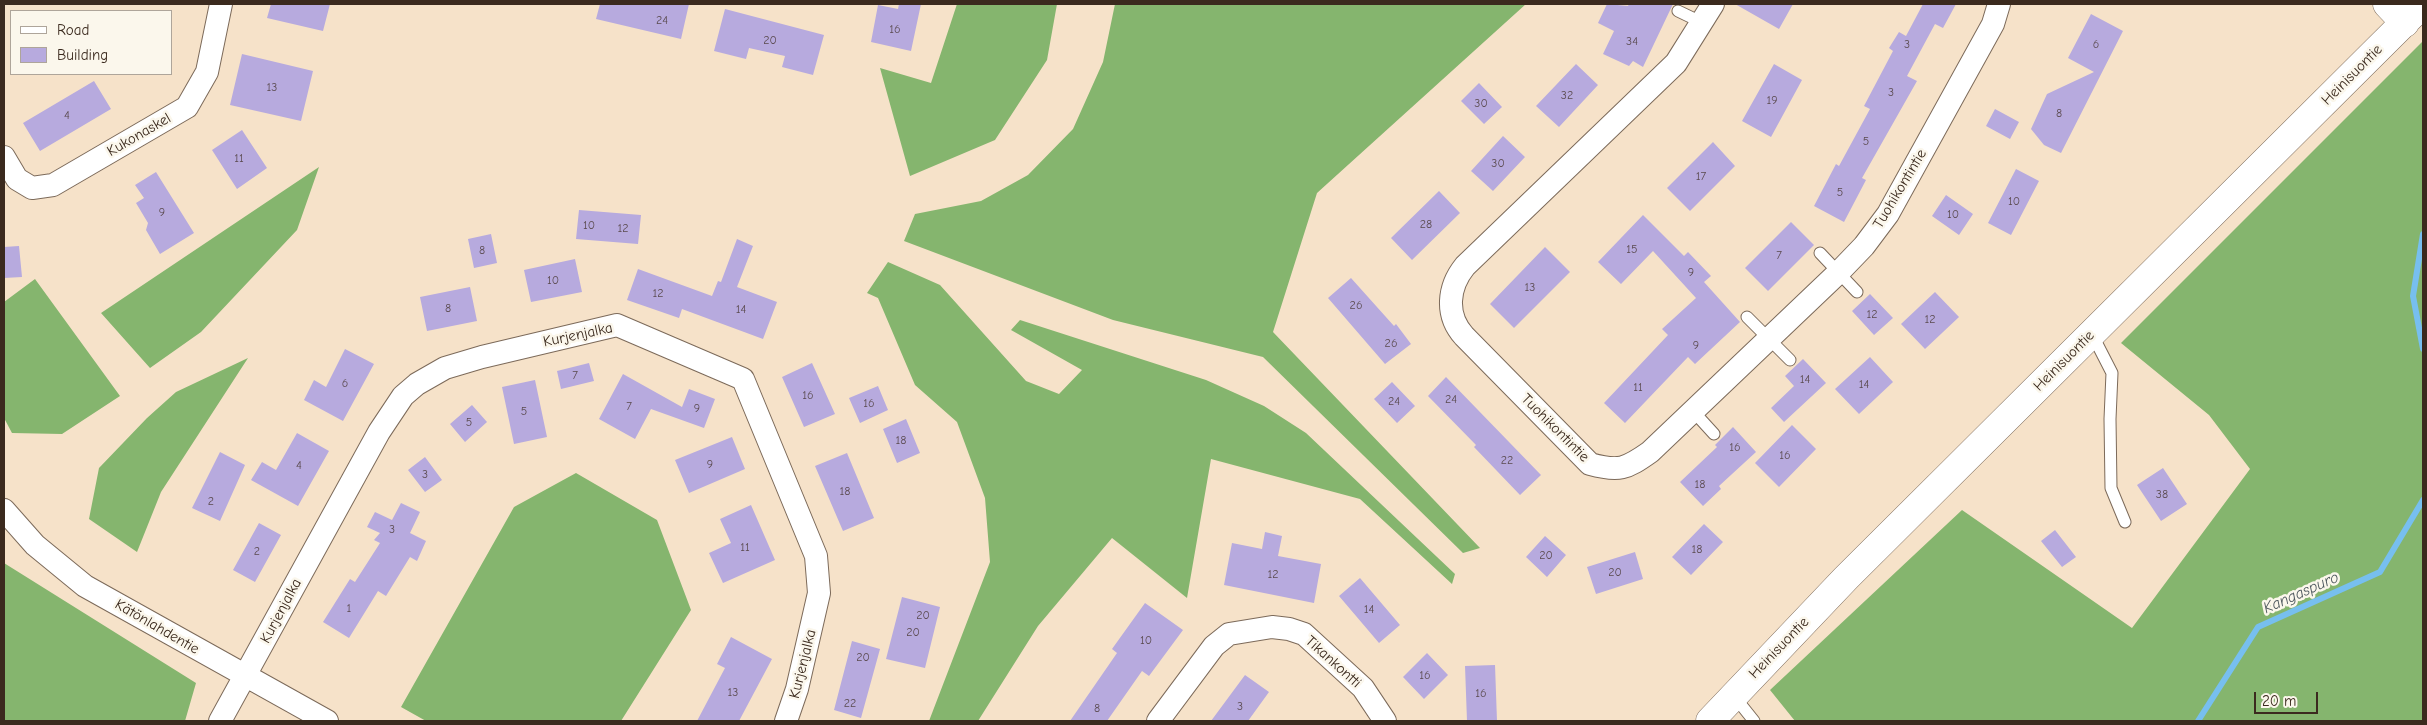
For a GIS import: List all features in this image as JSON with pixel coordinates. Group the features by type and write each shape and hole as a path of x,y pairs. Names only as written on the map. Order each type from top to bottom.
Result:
{"street":[{"name":"Kukonaskel","path":"4,157 17,179 32,188 53,185 187,106 207,72 221,4"},
{"name":"Tuohikontintie","path":"1708,14 1676,63 1465,266 1455,278 1450,303 1456,327 1590,464 1610,470 1632,466 1650,452 1864,246 1888,214 1993,24 1999,4"},
{"name":"Heinisuontie","path":"1710,721 1733,695 2092,333 2405,10"},
{"name":"Kurjenjalka","path":"220,721 379,432 403,396 417,384 445,368 482,357 617,325 743,378 756,408 816,556 819,574 819,593 809,643 798,689 786,721"},
{"name":"Kätönlahdentie","path":"4,510 36,545 62,569 85,586 327,721"},
{"name":"Tikankontti","path":"1158,721 1214,646 1229,634 1272,627 1290,629 1304,634 1363,688 1385,721"}],"lane":[{"path":"1678,10 1708,14"},
{"path":"1820,254 1856,292"},
{"path":"1747,316 1790,360"},
{"path":"2092,333 2112,373 2110,419 2111,488 2125,522"},
{"path":"1693,411 1714,434"},
{"path":"1733,695 1754,721"}],"green space":[{"path":"957,4 1057,4 1047,60 995,140 910,176 880,68 931,83"},
{"path":"1115,4 1526,4 1317,193 1273,332 1480,548 1463,553 1263,357 1113,320 904,241 915,214 981,201 1028,175 1073,129 1103,62"},
{"path":"2423,41 2423,721 1795,721 1770,690 1962,510 2132,628 2250,469 2209,415 2121,343"},
{"path":"319,167 297,230 201,332 150,368 101,313"},
{"path":"888,262 940,285 1026,381 1059,394 1082,370 1011,330 1020,320 1206,380 1264,406 1306,433 1455,574 1452,584 1360,499 1211,459 1187,598 1112,538 1038,626 978,721 929,721 990,562 985,498 957,422 915,385 878,298 867,293"},
{"path":"35,279 120,396 62,434 12,433 4,418 4,302"},
{"path":"248,358 161,492 137,552 89,519 99,468 147,418 176,392"},
{"path":"576,473 657,520 691,610 621,721 426,721 401,707 514,507"},
{"path":"4,563 196,683 185,721 4,721"}],"building":[{"path":"271,4 330,4 323,31 267,18"},
{"path":"600,4 689,4 681,39 596,19"},
{"path":"899,4 921,4 911,51 871,42 878,5 898,9"},
{"path":"1607,4 1628,6 1629,4 1673,4 1643,67 1633,61 1629,66 1603,54 1614,31 1598,23"},
{"path":"1735,4 1793,4 1779,29"},
{"path":"1923,4 1956,4 1943,28 1935,24 1907,76 1917,81 1862,178 1866,180 1844,222 1814,206 1836,164 1839,166 1870,109 1864,106 1893,51 1889,48 1899,32 1906,36"},
{"path":"725,9 824,35 813,75 782,67 785,56 749,48 746,59 714,51"},
{"path":"2091,14 2123,31 2061,153 2044,145 2031,129 2047,94 2094,72 2068,58"},
{"path":"242,54 313,71 301,121 230,105"},
{"path":"1576,64 1598,85 1559,127 1536,106"},
{"path":"1774,64 1802,80 1771,137 1742,121"},
{"path":"94,81 111,109 40,151 23,123"},
{"path":"1479,83 1502,107 1484,124 1461,101"},
{"path":"1995,109 2019,122 2010,139 1986,126"},
{"path":"242,130 267,168 237,189 212,150"},
{"path":"1503,136 1525,157 1493,191 1471,171"},
{"path":"1713,142 1735,166 1690,211 1667,188"},
{"path":"2016,169 2039,181 2011,235 1988,223"},
{"path":"156,172 194,233 160,254 146,230 148,223 136,203 144,198 135,185"},
{"path":"1439,191 1460,213 1412,260 1391,238"},
{"path":"1946,195 1973,214 1959,235 1932,216"},
{"path":"579,210 641,215 638,244 576,239"},
{"path":"1643,215 1684,256 1688,252 1711,276 1704,282 1740,322 1695,364 1688,357 1625,423 1604,403 1668,335 1662,329 1696,298 1653,251 1621,284 1598,262"},
{"path":"1791,222 1814,245 1768,291 1745,268"},
{"path":"491,234 497,263 474,268 468,239"},
{"path":"737,239 753,246 737,287 777,302 763,339 682,309 679,318 627,300 638,269 712,296 718,281 721,282"},
{"path":"19,246 22,277 4,278 4,247"},
{"path":"1545,247 1570,272 1514,328 1490,304"},
{"path":"575,259 582,292 531,302 524,270"},
{"path":"1351,278 1394,326 1396,324 1411,344 1385,364 1328,298"},
{"path":"470,287 477,321 427,331 420,297"},
{"path":"1935,292 1959,317 1925,349 1901,324"},
{"path":"1870,294 1893,318 1874,335 1852,311"},
{"path":"345,349 374,364 343,421 304,400 314,380 326,387"},
{"path":"1870,357 1893,382 1859,414 1835,389"},
{"path":"1803,359 1826,383 1784,422 1771,408 1794,386 1785,376"},
{"path":"589,363 594,381 561,389 557,371"},
{"path":"812,363 835,414 804,427 782,377"},
{"path":"623,374 682,407 689,389 715,399 704,428 651,409 635,439 599,419"},
{"path":"1446,377 1541,475 1520,495 1474,447 1476,445 1428,396"},
{"path":"535,380 547,437 514,444 502,387"},
{"path":"1392,382 1415,406 1397,423 1374,399"},
{"path":"878,386 888,410 860,423 849,398"},
{"path":"472,405 487,422 465,442 450,424"},
{"path":"906,419 920,453 897,463 883,429"},
{"path":"1792,425 1816,449 1779,487 1755,463"},
{"path":"1733,427 1756,452 1719,486 1721,489 1703,506 1680,482 1717,447 1715,445"},
{"path":"297,433 329,451 298,506 251,480 262,462 276,470"},
{"path":"732,437 745,469 689,493 675,460"},
{"path":"220,452 245,465 220,521 192,508"},
{"path":"847,453 874,518 843,531 815,466"},
{"path":"425,457 442,480 425,492 408,470"},
{"path":"2163,468 2187,504 2161,521 2137,485"},
{"path":"401,503 420,512 410,533 426,541 417,561 410,557 386,596 378,591 349,638 323,622 350,579 355,582 380,543 374,540 380,533 367,527 375,512 392,520"},
{"path":"751,505 775,560 723,583 709,553 731,543 720,519"},
{"path":"259,523 281,535 255,582 233,570"},
{"path":"1704,524 1723,542 1691,575 1672,557"},
{"path":"2055,530 2076,557 2062,567 2041,541"},
{"path":"1265,532 1282,536 1278,556 1321,564 1314,603 1224,585 1232,543 1262,549"},
{"path":"1545,536 1566,555 1547,577 1526,557"},
{"path":"1635,552 1643,579 1596,594 1587,567"},
{"path":"1360,578 1400,625 1379,643 1339,596"},
{"path":"902,597 940,607 925,668 886,659"},
{"path":"1145,603 1183,630 1149,676 1142,671 1107,721 1070,721 1117,653 1112,649"},
{"path":"731,637 772,659 739,721 697,721 725,668 717,664"},
{"path":"852,641 880,649 861,718 834,710"},
{"path":"1427,653 1448,675 1424,699 1403,677"},
{"path":"1495,665 1497,721 1467,721 1465,666"},
{"path":"1245,675 1269,692 1248,721 1211,721"}],"waterway":[{"name":"Kangaspuro","path":"2423,234 2413,296 2423,349"},
{"name":"Kangaspuro","path":"2198,721 2258,627 2380,572 2423,500"}]}
